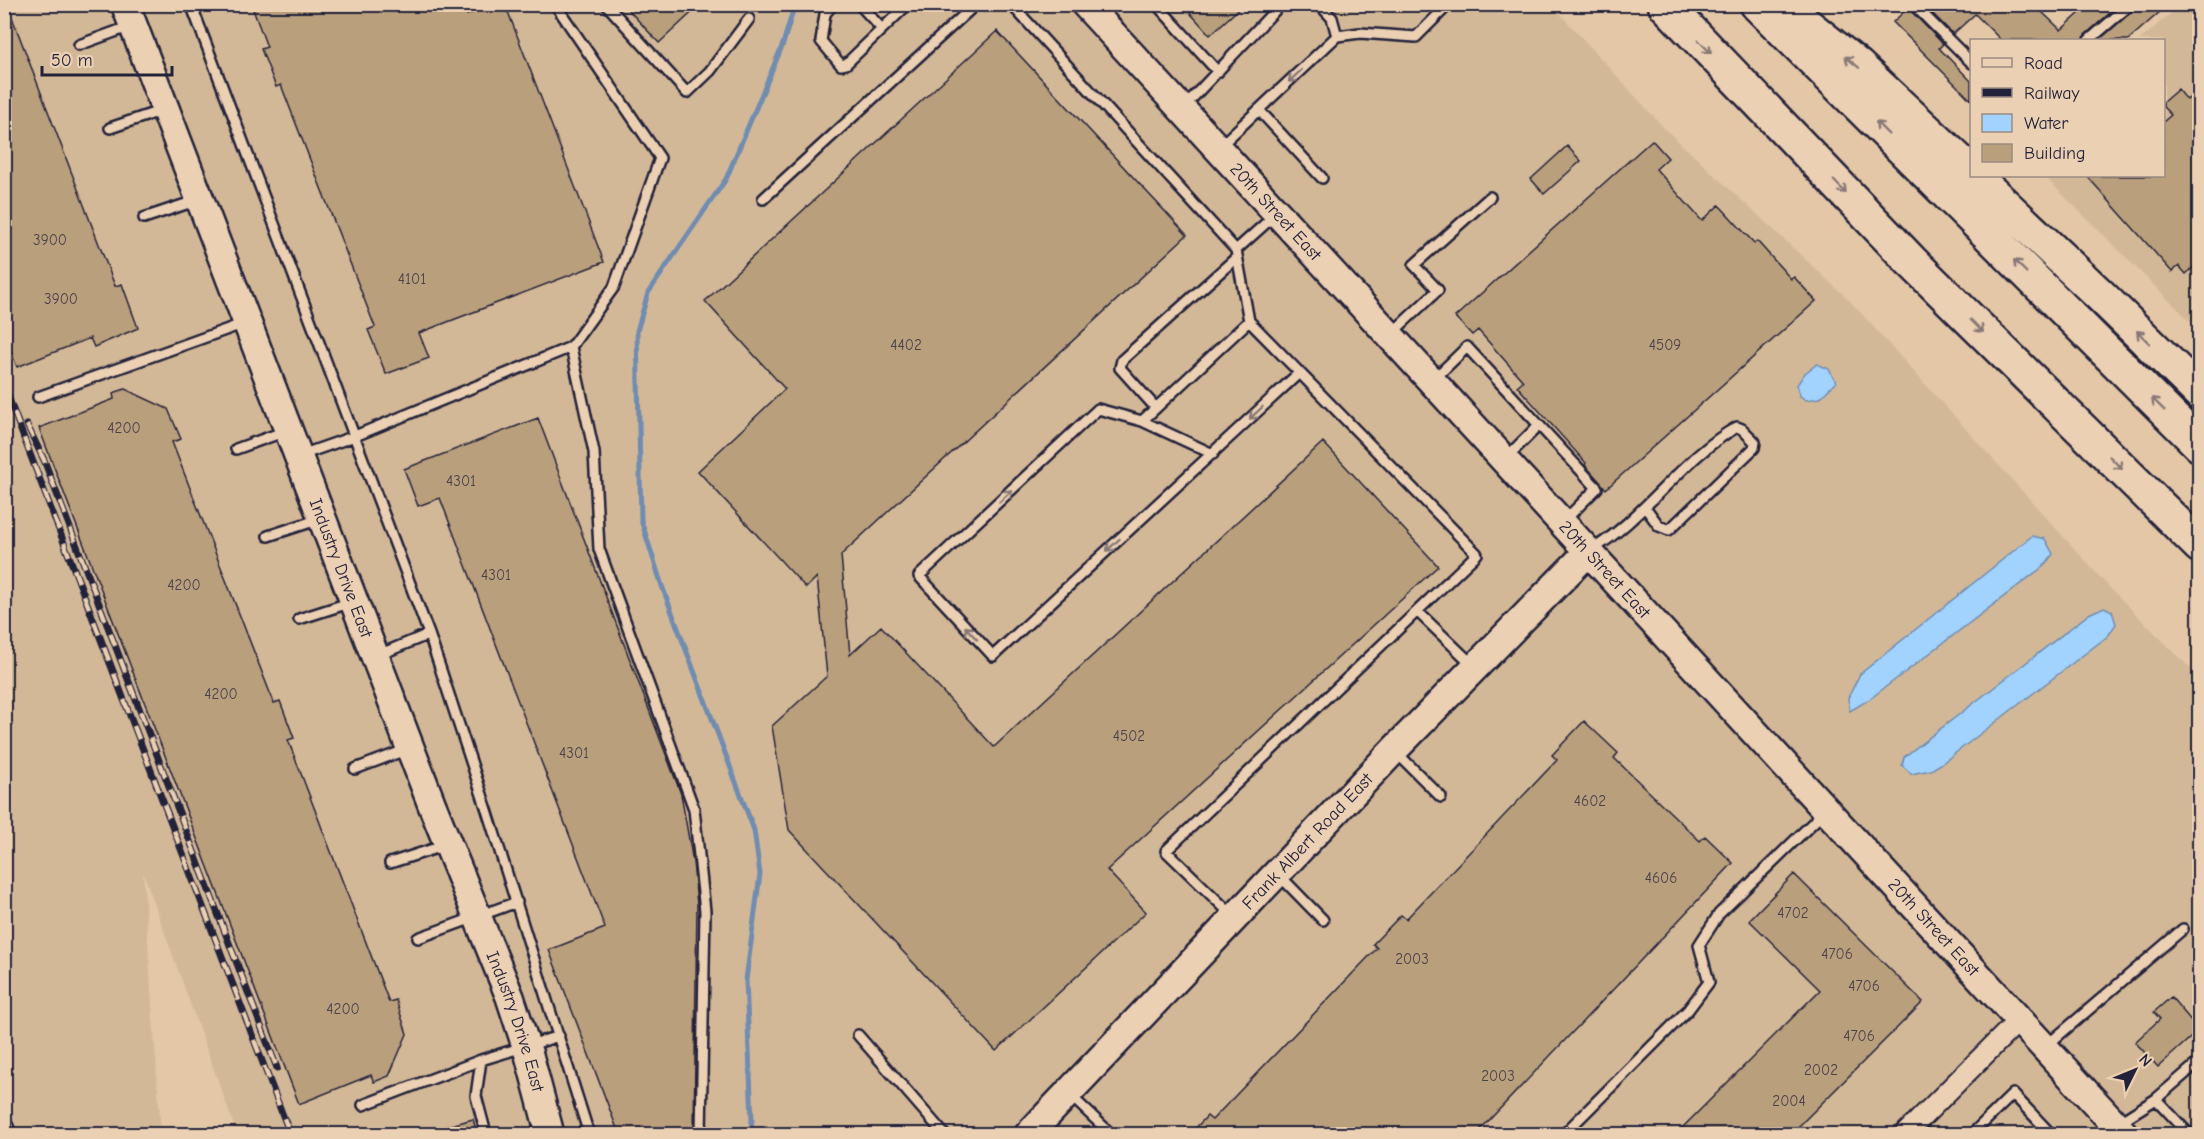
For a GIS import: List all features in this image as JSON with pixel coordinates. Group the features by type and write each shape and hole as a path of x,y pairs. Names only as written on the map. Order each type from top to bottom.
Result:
{"highway":[{"path":"1665,4 1911,261 2199,546"},
{"path":"1757,4 2199,445"},
{"path":"1781,4 1858,66 1970,171"},
{"path":"1976,177 2199,393"}],"street":[{"name":"20th Street East","path":"1085,4 2120,1130"},
{"name":"Industry Drive East","path":"129,15 410,748 510,997 550,1134"},
{"name":"Frank Albert Road East","path":"1029,1134 1394,750 1588,552"},
{"path":"1905,1134 2019,1020"}],"lane":[{"path":"191,4 429,634 517,902 589,1134"},
{"path":"298,456 355,436 570,347 614,287 660,158 555,4"},
{"path":"606,4 687,93 710,71 749,19"},
{"path":"833,4 825,14 821,41 841,65 846,63 908,4"},
{"path":"859,4 882,29"},
{"path":"763,199 975,4"},
{"path":"1011,4 1237,254 1249,321 1477,554 1166,851 1235,917"},
{"path":"1182,110 1281,4"},
{"path":"1319,4 1332,18 1337,36"},
{"path":"1217,148 1337,36 1360,33 1416,37 1449,4"},
{"path":"1913,4 1970,62"},
{"path":"2091,39 2132,4"},
{"path":"1158,6 1218,72"},
{"path":"79,45 129,15"},
{"path":"110,128 166,109"},
{"path":"1259,110 1322,178"},
{"path":"1389,336 1438,290 1414,265 1490,198"},
{"path":"144,218 200,200"},
{"path":"1156,408 1120,368 1122,360 1237,254 1276,213"},
{"path":"1142,421 1249,321"},
{"path":"38,397 247,323"},
{"path":"570,347 594,452 599,549 694,808 705,911 700,1134"},
{"path":"1431,382 1467,347 1539,425 1597,488 1561,523"},
{"path":"1213,454 1142,421 1098,409 919,576 993,656 1213,454 1299,373"},
{"path":"1503,460 1539,425"},
{"path":"1588,552 1604,543 1729,432 1737,427 1755,441 1754,448 1669,530 1659,526 1645,507"},
{"path":"236,448 289,430"},
{"path":"268,536 322,518"},
{"path":"299,619 354,601"},
{"path":"1417,611 1475,667"},
{"path":"375,656 429,634"},
{"path":"355,769 410,748"},
{"path":"1394,750 1441,797"},
{"path":"1564,1134 1688,1010 1709,982 1699,945 1719,914 1826,811"},
{"path":"390,863 448,845"},
{"path":"1277,873 1323,920"},
{"path":"418,938 517,902"},
{"path":"2044,1048 2182,928"},
{"path":"858,1035 944,1134"},
{"path":"363,1105 481,1060 559,1036"},
{"path":"481,1060 476,1096 486,1134"},
{"path":"2120,1130 2199,1061"},
{"path":"1069,1093 1111,1134"},
{"path":"1972,1134 2013,1094 2051,1134"},
{"path":"2156,1099 2189,1134"}],"shaded area":[{"path":"5,5 1552,5 1665,129 1848,299 2109,587 2199,677 2199,1134 237,1134 143,872 161,1134 5,1134"},
{"path":"2180,5 2199,5 2199,330 2045,177 2165,177 2165,39 2141,39"}],"water":[{"path":"1817,364 1829,369 1836,382 1820,398 1806,400 1800,396 1797,385 1805,373"},
{"path":"2032,536 2045,539 2053,554 2044,566 1870,699 1850,711 1848,698 1860,674"},
{"path":"2104,607 2112,611 2116,624 2108,636 1941,764 1931,770 1911,774 1902,765 1904,757 2089,614"}],"building":[{"path":"4,4 7,4 115,286 122,284 138,328 94,347 90,338 17,367 4,334"},
{"path":"251,4 463,4 467,15 493,4 505,4 604,262 419,333 429,358 386,374 368,330 375,327 281,85 276,87 261,49 267,47"},
{"path":"623,4 701,4 659,43"},
{"path":"1182,4 1244,4 1210,35"},
{"path":"1923,4 2050,4 2042,12 2061,30 2090,4 2120,4 2083,39 2000,39 1975,14 1953,34"},
{"path":"2138,4 2169,4 2129,39 2100,39"},
{"path":"1908,8 1943,44 1939,48 1970,80 1970,99 1893,22"},
{"path":"997,31 1187,235 841,555 850,655 881,626 994,747 1323,442 1438,566 1107,870 1146,912 996,1051 789,830 772,726 827,676 817,577 806,588 698,471 785,389 705,301"},
{"path":"2178,89 2187,100 2199,89 2199,244 2194,249 2199,256 2199,262 2186,274 2179,266 2172,272 2088,177 2165,177 2165,120 2171,115 2165,109 2165,100"},
{"path":"1652,140 1668,158 1656,169 1702,221 1719,205 1754,243 1757,241 1791,279 1794,277 1816,301 1606,489 1585,465 1586,463 1517,386 1523,381 1478,330 1472,335 1455,317"},
{"path":"1567,146 1581,161 1544,194 1531,179"},
{"path":"125,389 168,409 181,439 172,442 274,703 280,701 294,738 288,740 389,1002 396,1000 407,1034 389,1076 374,1082 371,1075 299,1104 39,428 114,399 113,393"},
{"path":"538,418 681,794 693,862 697,904 694,1134 619,1134 549,950 605,928 440,498 418,506 404,469"},
{"path":"1584,721 1618,753 1614,758 1700,841 1705,836 1733,863 1476,1134 1190,1134 1207,1116 1212,1120 1377,948 1373,944 1401,915 1406,919 1557,760 1552,755"},
{"path":"1794,874 1923,1002 1791,1134 1676,1134 1820,990 1749,920"},
{"path":"2171,997 2199,1030 2158,1067 2135,1042 2160,1019 2154,1012"},
{"path":"473,1119 477,1134 434,1134 433,1130"}],"waterway":[{"path":"750,1134 752,1120 746,980 760,874 754,830 662,586 641,520 637,331 648,293 726,179 783,44 795,4"}],"railway":[{"path":"4,386 290,1134"},
{"path":"27,425 44,460 277,1068"},
{"path":"4,1108 15,1134"}]}
